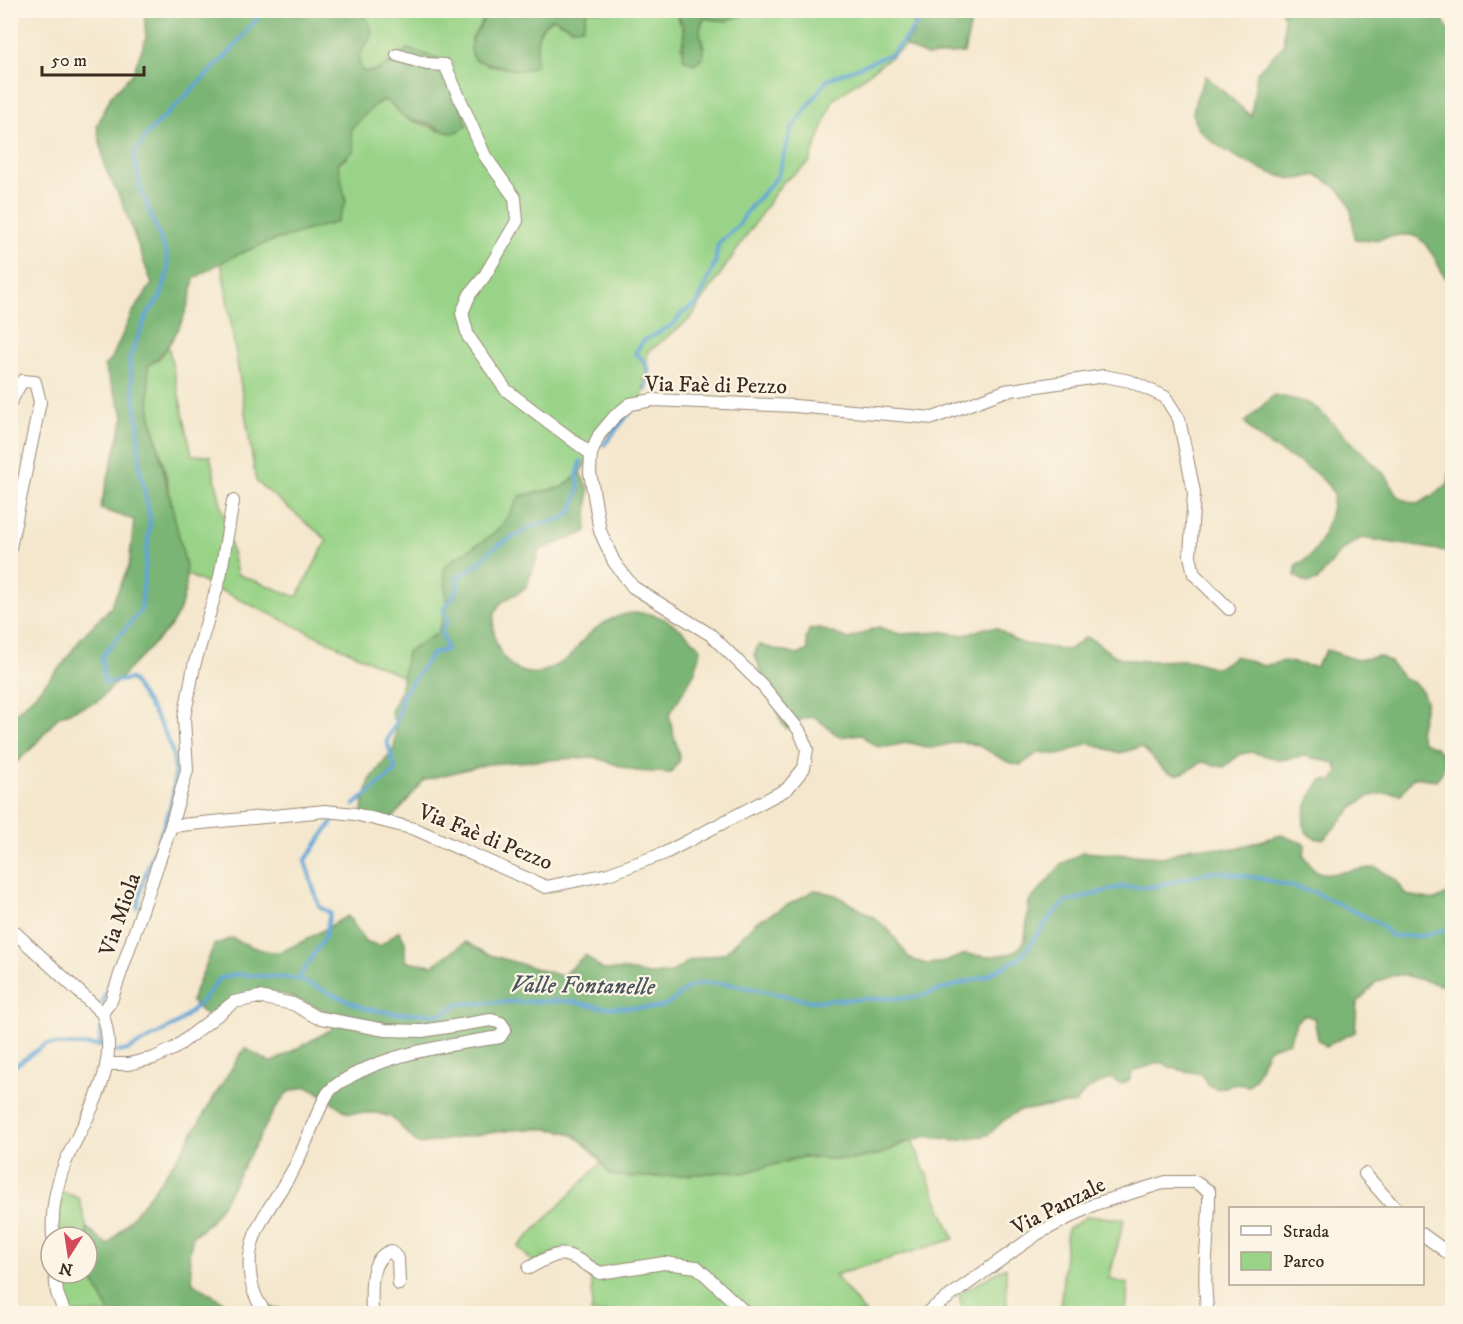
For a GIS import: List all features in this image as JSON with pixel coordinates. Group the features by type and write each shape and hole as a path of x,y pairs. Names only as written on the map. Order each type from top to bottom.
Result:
{"street":[{"path":"397,56 427,64 445,65 485,156 515,198 517,221 484,277 470,294 462,313 468,336 506,390 591,454"},
{"name":"Via Faè di Pezzo","path":"171,826 325,811 355,814 415,829 546,887 608,874 665,853 787,789 804,768 807,749 798,730 762,685 711,635 633,587 614,562 600,531 590,472 591,454 599,435 614,417 630,404 653,400 795,406 933,418 1005,391 1104,376 1130,381 1165,397 1179,419 1194,492 1190,556 1194,574 1229,609"},
{"path":"10,402 22,381 35,382 40,402 10,548"},
{"name":"Via Miola","path":"102,1013 111,1001 171,826 187,770 184,718 194,666 220,577 233,501"},
{"path":"10,928 102,1013 108,1029 109,1050 97,1100 67,1159 51,1214 52,1225"},
{"path":"106,1064 128,1064 154,1058 175,1048 234,1002 259,997 293,1004 316,1017 385,1030 422,1031 490,1020 501,1023 505,1029 500,1037 446,1046 374,1065 329,1091 294,1169 268,1209 251,1247 249,1270 253,1290 267,1314"},
{"path":"1365,1174 1393,1207"},
{"name":"Via Panzale","path":"925,1314 1037,1234 1095,1204 1166,1182 1195,1182 1209,1191 1210,1226 1205,1257 1208,1314"},
{"path":"1424,1235 1452,1256"},
{"path":"372,1314 372,1283 376,1264 383,1253 391,1251 398,1258 399,1284"},
{"path":"529,1268 553,1254 570,1254 600,1273 664,1263 697,1267 747,1314"},
{"path":"56,1285 65,1314"}],"green space":[{"path":"753,10 917,11 914,13 913,35 905,41 905,46 833,100 809,163 782,183 690,319 648,352 642,401 597,444 580,473 563,487 520,496 506,519 493,534 444,568 447,605 438,633 407,652 403,677 186,574 165,470 150,413 148,366 162,356 168,345 192,455 210,456 237,574 297,597 327,540 256,481 221,261 277,239 338,163 347,158 351,129 379,102 384,100 407,118 439,131 407,49 381,69 362,71 359,56 367,44 370,24 360,11 480,11 483,21 471,39 485,64 515,70 536,65 540,32 542,27 553,18 572,28 582,27 587,11 675,11 684,37 681,48 704,46 699,32 705,18 724,20"},
{"path":"917,10 978,11 973,14 964,53 927,56 905,46 905,41 913,34 914,13"},
{"path":"1437,10 1452,36 1452,286 1421,240 1406,235 1371,240 1354,238 1350,207 1347,199 1336,187 1316,175 1299,179 1287,178 1242,160 1202,133 1196,125 1193,113 1206,76 1251,116 1257,72 1284,45 1284,16 1281,11"},
{"path":"144,11 360,11 370,24 372,35 361,52 359,60 362,71 381,69 407,49 437,58 446,65 467,125 457,132 448,132 406,118 391,104 384,100 379,102 351,129 354,151 338,163 346,202 337,222 245,251 194,279 179,327 166,348 148,366 150,413 186,566 186,587 180,610 170,627 98,701 59,716 32,748 11,767 11,718 63,664 80,639 110,608 129,566 134,520 100,509 124,416 104,366 111,360 132,313 152,284 123,204 105,168 97,126 111,96 133,73 146,38"},
{"path":"480,11 587,11 583,27 572,28 553,18 547,22 542,27 538,38 536,65 526,70 516,70 475,60 471,44 483,21"},
{"path":"675,11 753,11 726,21 704,18 700,28 703,57 694,64 683,59 684,26"},
{"path":"1274,395 1306,402 1318,409 1387,477 1396,494 1404,500 1419,504 1448,485 1452,453 1452,552 1361,538 1341,551 1317,581 1308,583 1295,576 1297,564 1312,554 1323,535 1334,494 1313,472 1266,443 1245,422"},
{"path":"580,473 589,489 586,532 540,550 525,588 500,604 497,609 494,626 495,638 505,659 513,667 523,672 534,673 547,670 565,660 588,635 604,623 619,616 648,613 675,625 701,649 695,672 669,715 680,760 671,773 635,771 594,757 488,764 424,780 392,819 363,818 362,808 370,780 394,749 396,727 391,711 400,692 407,652 438,633 447,605 444,568 493,534 506,519 520,496 563,487"},
{"path":"878,627 900,634 943,632 965,635 985,628 997,628 1014,640 1025,644 1068,650 1086,637 1111,654 1129,660 1186,660 1217,668 1235,656 1264,666 1284,661 1315,667 1327,650 1357,660 1379,656 1389,661 1403,678 1414,683 1422,691 1426,701 1419,732 1423,742 1441,752 1444,768 1436,780 1414,777 1401,794 1386,793 1365,799 1349,811 1324,839 1313,837 1307,832 1304,816 1316,787 1322,780 1333,781 1338,772 1335,763 1304,756 1282,760 1251,752 1241,754 1224,767 1202,762 1185,772 1171,774 1160,767 1141,747 1120,753 1088,743 1060,755 1039,752 1021,765 1005,761 970,743 957,742 929,748 910,743 882,747 873,744 861,734 839,737 815,717 804,718 786,729 780,720 775,700 760,685 759,664 754,655 758,645 798,655 808,650 806,639 809,630 819,628 849,639"},
{"path":"1281,835 1305,844 1304,857 1316,872 1330,874 1376,867 1396,880 1406,895 1435,900 1452,892 1452,988 1404,975 1394,975 1376,982 1357,1003 1355,1032 1326,1046 1318,1039 1314,1018 1304,1015 1296,1022 1289,1042 1268,1049 1255,1079 1248,1086 1237,1084 1216,1089 1207,1084 1202,1074 1171,1068 1162,1062 1133,1071 1129,1081 1120,1084 1111,1078 1086,1090 1076,1103 1018,1111 988,1135 955,1140 928,1136 902,1143 881,1154 851,1160 802,1157 743,1173 732,1171 656,1177 611,1175 589,1148 573,1135 559,1130 520,1129 418,1144 391,1117 377,1113 348,1113 313,1089 305,1087 288,1092 275,1109 223,1203 210,1222 193,1236 189,1255 193,1283 233,1308 267,1307 311,1313 110,1313 95,1285 99,1285 99,1238 108,1245 153,1191 177,1158 245,1048 271,1063 332,1029 334,1014 289,996 266,991 208,1017 191,1001 214,945 232,938 271,952 283,951 348,916 365,941 380,946 399,931 405,942 405,961 433,965 466,942 487,954 562,976 585,955 603,970 627,970 648,975 671,973 690,960 725,953 756,922 815,890 836,895 872,916 889,930 910,959 927,964 945,962 965,954 988,957 1012,953 1021,946 1025,939 1029,902 1062,864 1083,852 1164,857 1191,847 1233,849"},
{"path":"912,1140 954,1239 835,1275 866,1314 591,1313 591,1284 580,1260 565,1247 534,1263 518,1247 601,1163 611,1175 641,1177 732,1171 743,1173 802,1157 851,1160 881,1154"},
{"path":"57,1190 79,1198 86,1225 56,1225"},
{"path":"1088,1216 1124,1219 1109,1279 1128,1284 1126,1313 1060,1313 1067,1229"},
{"path":"1006,1267 1007,1313 963,1313 959,1294"},
{"path":"61,1285 95,1285 110,1313 68,1313"}],"waterway":[{"path":"137,908 144,876 167,816 175,772 170,746 155,716 131,679 104,683 102,656 141,610 150,519 140,469 138,424 129,359 147,315 161,296 168,271 167,255 141,191 134,155 148,133 230,52 264,10"},
{"path":"646,390 649,378 647,365 635,353 643,341 674,324 682,313 697,304 715,263 718,244 738,226 748,210 778,176 791,130 827,80 893,53 922,18 933,10"},
{"path":"604,445 632,410"},
{"path":"354,805 396,771 387,741 399,715 401,698 432,654 447,649 441,631 448,620 443,610 458,589 457,578 478,564 492,549 535,525 563,519 573,509 579,488 577,475 581,461"},
{"path":"298,979 325,937 330,913 319,906 305,861 335,818"},
{"name":"Valle Fontanelle","path":"117,1052 128,1050 178,1023 201,1002 219,979 236,974 298,979 364,1008 392,1013 442,1014 459,1004 506,1002 567,1001 601,1007 657,1008 670,1003 687,988 702,983 729,984 811,1001 917,997 986,976 1020,958 1053,914 1066,902 1120,887 1152,887 1213,871 1259,878 1316,893 1380,924 1391,936 1421,936 1452,928"},
{"path":"102,1003 119,961"},
{"path":"100,1044 101,1027"},
{"name":"Valle Fontanelle","path":"10,1069 46,1044 104,1046"}]}
